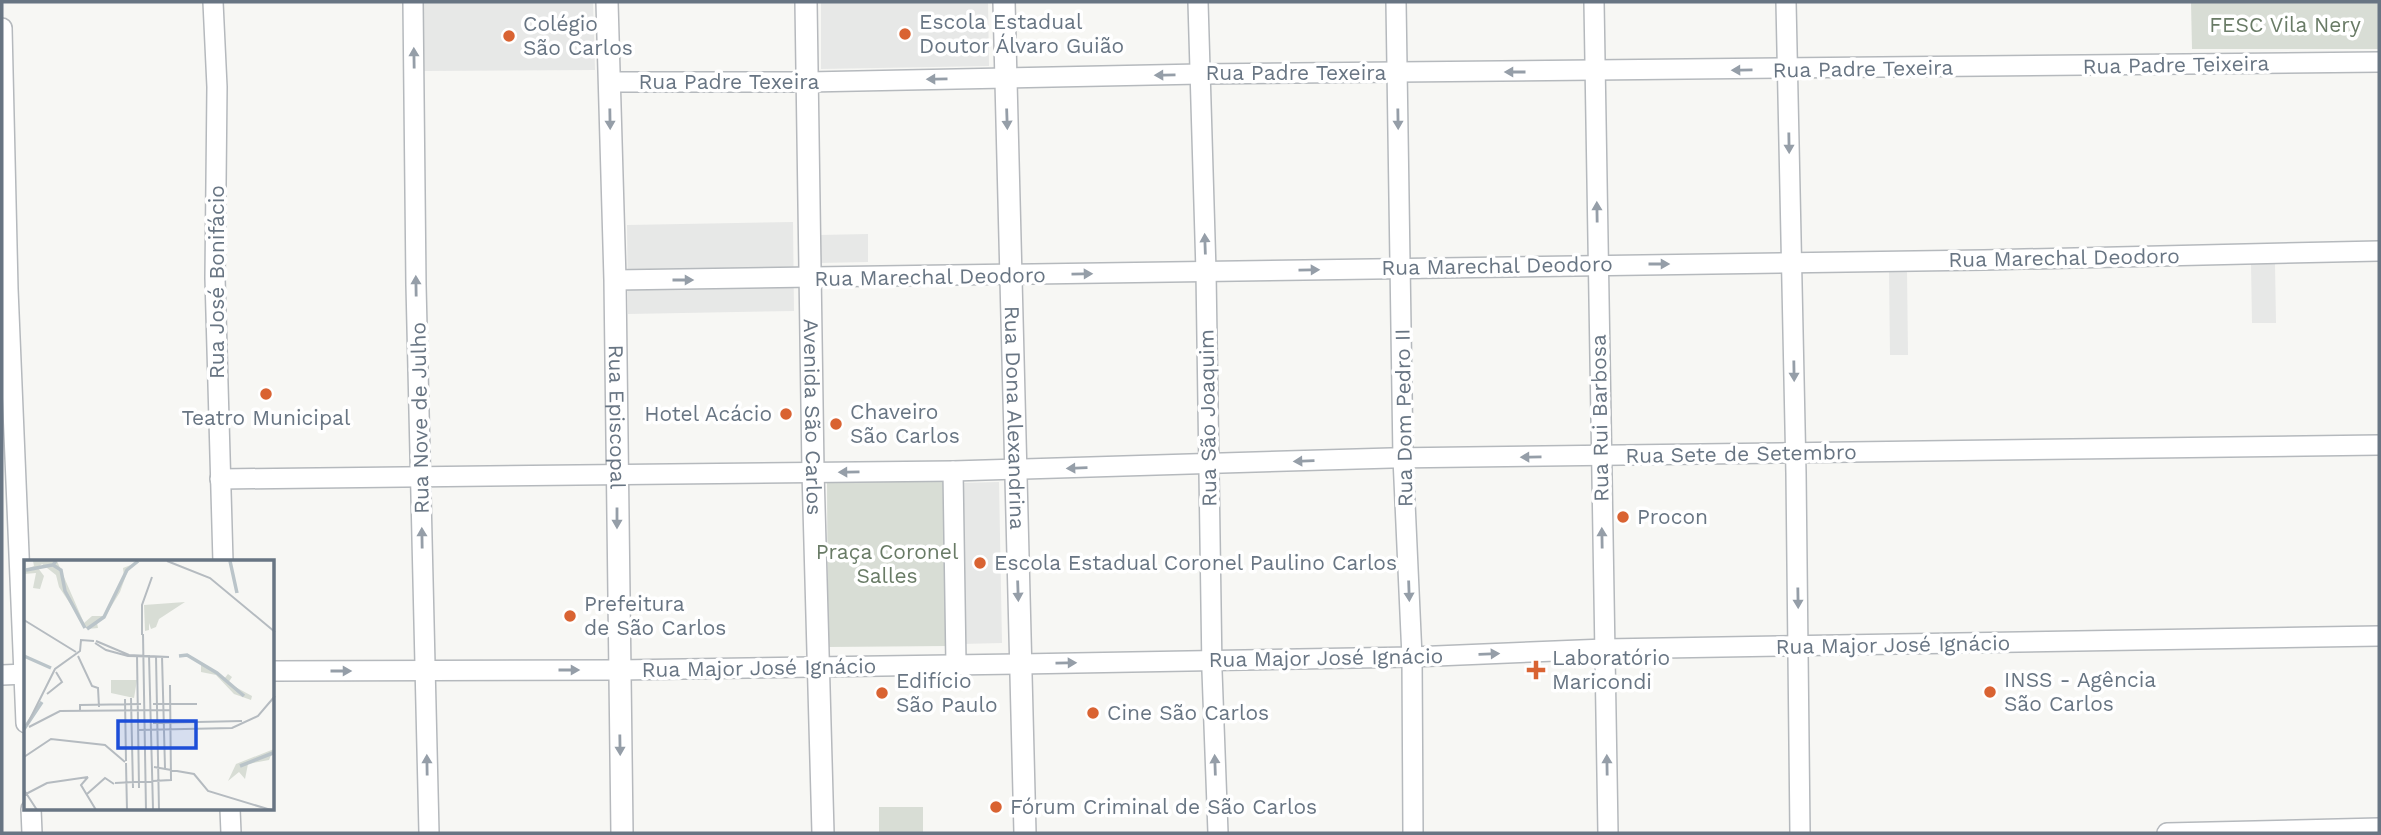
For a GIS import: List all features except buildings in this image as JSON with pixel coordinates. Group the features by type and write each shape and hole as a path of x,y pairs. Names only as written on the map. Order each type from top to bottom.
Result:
{"main road":[{"name":"Rua José Bonifácio","path":"213,2 217,86 215,278 223,560"},
{"name":"Rua Nove de Julho","path":"413,2 429,833"},
{"name":"Rua Episcopal","path":"607,2 615,281 621,833"},
{"name":"Avenida São Carlos","path":"806,2 813,471 823,833"},
{"name":"Rua Dona Alexandrina","path":"1004,2 1025,833"},
{"name":"Rua São Joaquim","path":"1198,2 1217,833"},
{"name":"Rua Dom Pedro II","path":"1396,2 1403,458 1412,657 1413,833"},
{"name":"Rua Rui Barbosa","path":"1594,2 1608,833"},
{"path":"1786,2 1796,453 1800,833"},
{"path":"2,27 8,289 24,651"},
{"name":"Rua Padre Teixeira","path":"1982,67 2374,62"},
{"name":"Rua Padre Texeira","path":"609,82 808,82 1199,74 1982,67"},
{"name":"Rua Marechal Deodoro","path":"615,281 2379,251"},
{"name":"Rua Sete de Setembro","path":"220,479 953,471 1403,458 2379,445"},
{"path":"953,471 956,664"},
{"name":"Rua Major José Ignácio","path":"275,671 619,670 1020,664 1412,657 1605,649 2379,636"},
{"path":"2,675 24,674"},
{"path":"31,810 32,833"},
{"path":"230,810 231,833"},
{"path":"2167,833 2379,828"}],"shaded area":[{"name":"Colégio São Carlos","path":"423,2 593,2 595,70 424,71"},
{"name":"Escola Estadual Doutor Álvaro Guião","path":"821,2 988,2 989,66 821,69"},
{"path":"793,222 794,311 628,314 627,225"},
{"path":"868,234 868,262 819,263 819,235"},
{"path":"2251,264 2275,264 2276,323 2252,323"},
{"path":"1907,270 1908,355 1890,355 1889,271"},
{"name":"Escola Estadual Coronel Paulino Carlos","path":"999,482 1002,643 961,644 958,483"}],"green space":[{"name":"FESC Vila Nery","path":"2191,2 2379,2 2379,49 2192,49"},
{"name":"Praça Coronel Salles","path":"946,481 948,646 828,647 827,482"},
{"path":"879,807 923,807 923,833 879,833"}],"place":[{"name":"Escola Estadual Doutor Álvaro Guião","path":"905,34"},
{"name":"Colégio São Carlos","path":"509,36"},
{"name":"Teatro Municipal","path":"266,394"},
{"name":"Hotel Acácio","path":"786,414"},
{"name":"Chaveiro São Carlos","path":"836,424"},
{"name":"Procon","path":"1623,517"},
{"name":"Escola Estadual Coronel Paulino Carlos","path":"980,563"},
{"name":"Prefeitura de São Carlos","path":"570,616"},
{"name":"Laboratório Maricondi","path":"1536,670"},
{"name":"INSS - Agência São Carlos","path":"1990,692"},
{"name":"Edifício São Paulo","path":"882,693"},
{"name":"Cine São Carlos","path":"1093,713"},
{"name":"Fórum Criminal de São Carlos","path":"996,807"}]}
